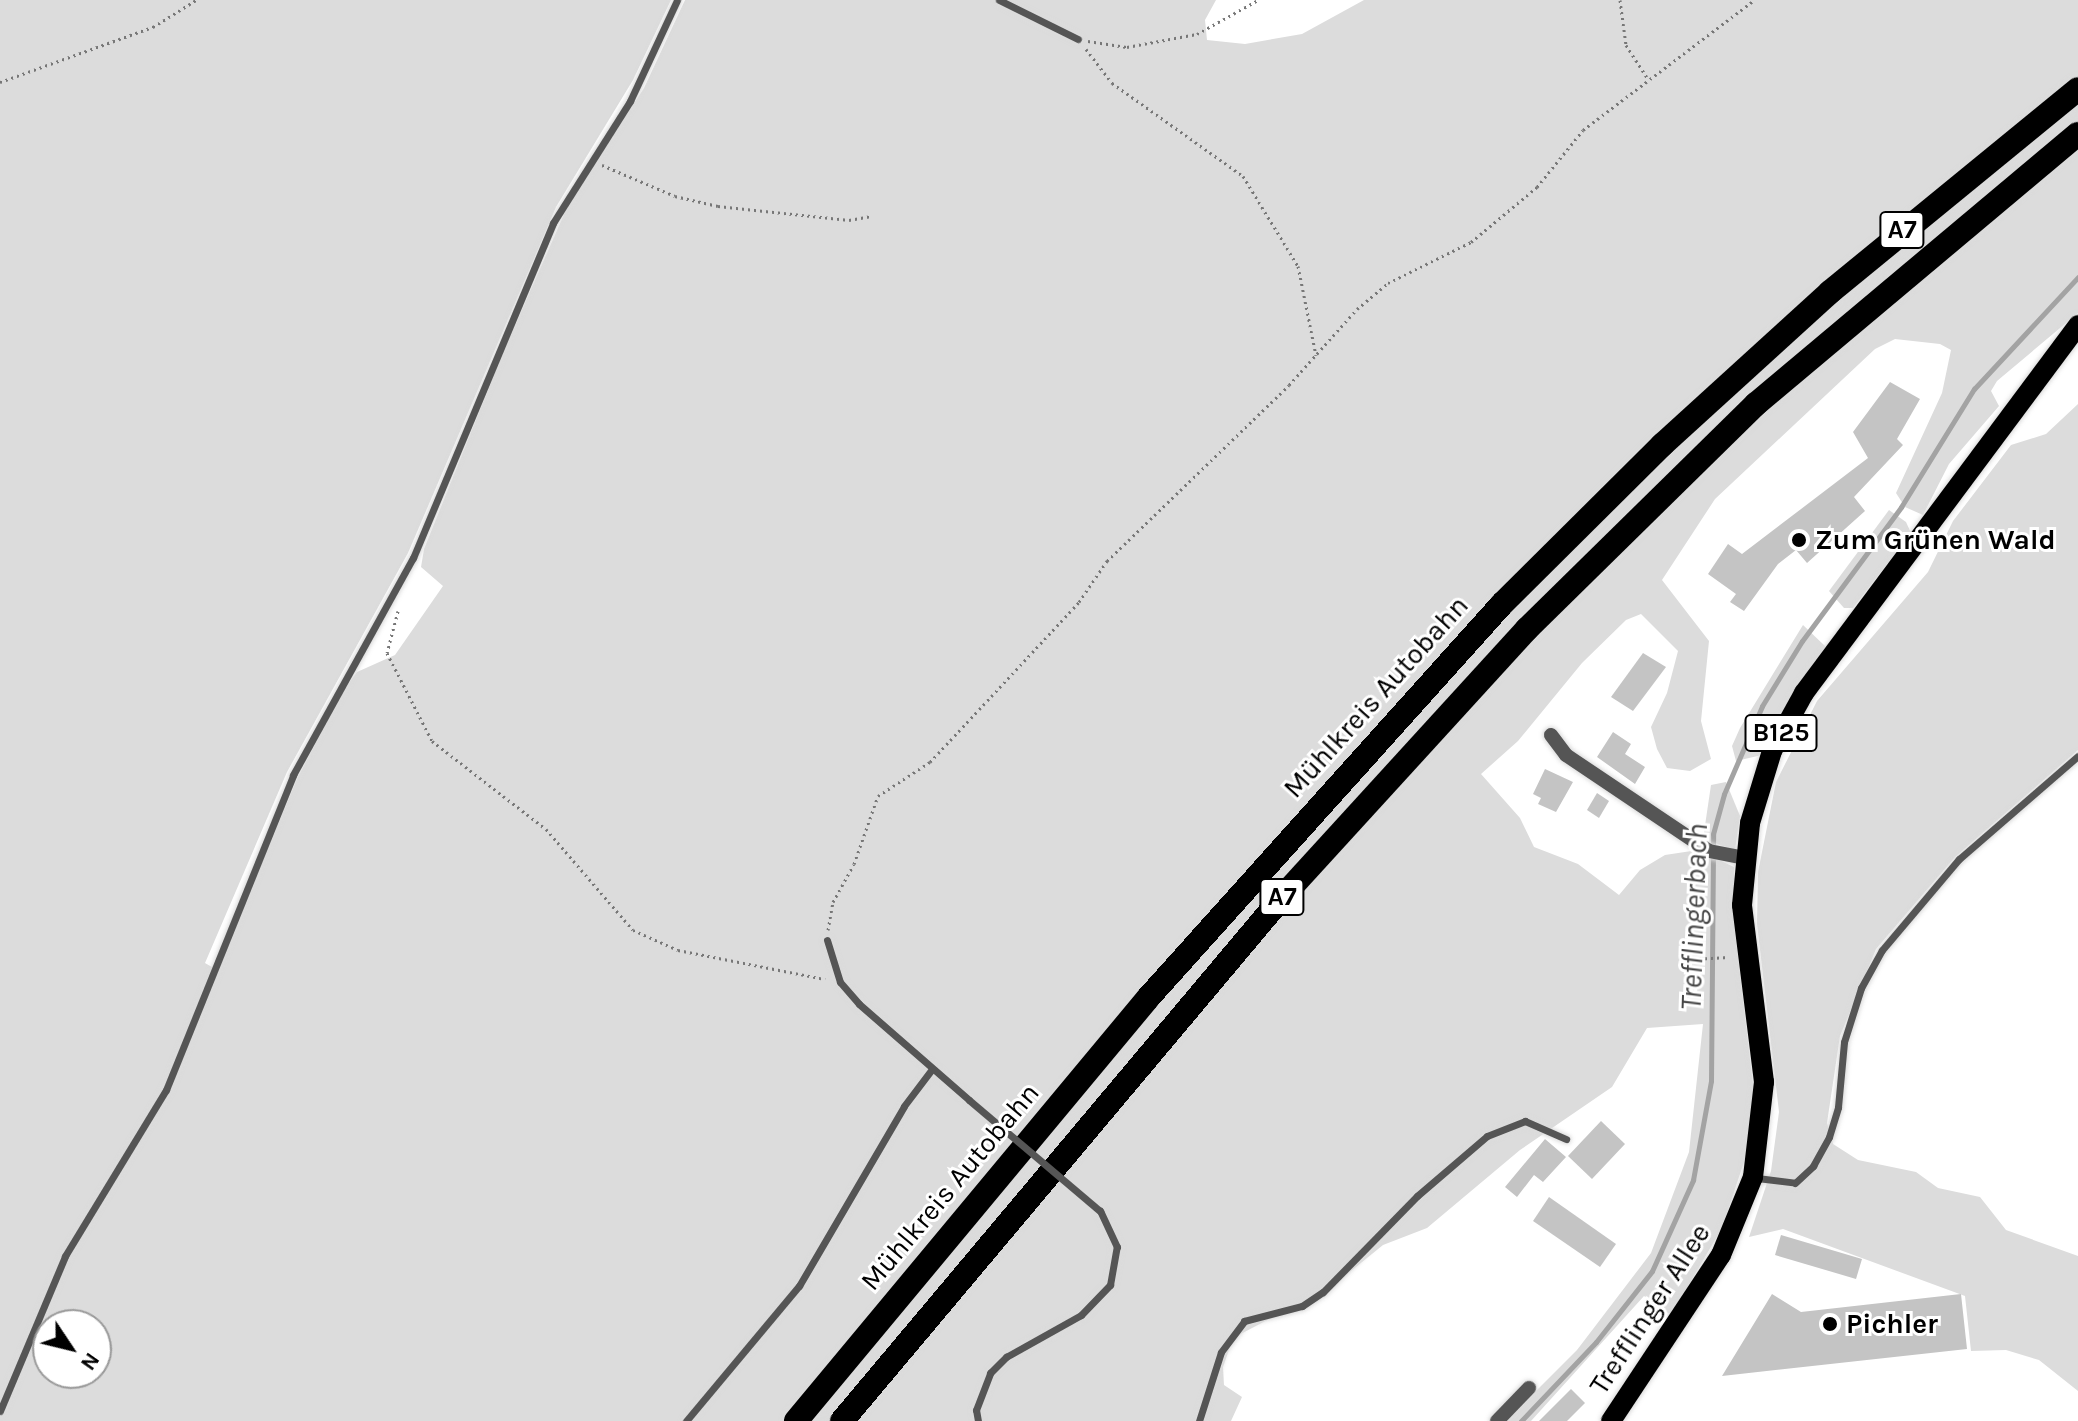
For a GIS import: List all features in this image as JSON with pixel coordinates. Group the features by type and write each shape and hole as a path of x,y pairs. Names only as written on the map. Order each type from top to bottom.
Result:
{"highway":[{"name":"Mühlkreis Autobahn","path":"796,1421 1148,998 1502,604 1662,445 1830,292 2078,89"},
{"name":"A7","path":"842,1421 1263,919 1527,629 1756,404 2078,134"}],"main road":[{"name":"B125","path":"1753,1177 1764,1082 1737,857 1764,773 1804,693 2078,325"},
{"name":"Trefflinger Allee","path":"1611,1421 1736,1226 1753,1177"}],"street":[{"path":"1551,735 1566,755 1709,851 1737,857"},
{"path":"1497,1421 1529,1388"}],"lane":[{"path":"0,1411 65,1256 166,1090 293,775 393,596 553,223 630,101 677,0"},
{"path":"999,0 1078,39"},
{"path":"1753,1177 1795,1183 1813,1166 1838,1107 1844,1042 1861,988 1882,950 1959,859 2078,756"},
{"path":"827,940 840,982 932,1069 1100,1211 1117,1247 1110,1285 1081,1315 1006,1357 990,1373 976,1410 978,1421"},
{"path":"686,1421 799,1286 904,1106 932,1069"},
{"path":"1199,1421 1221,1352 1244,1321 1302,1306 1323,1292 1417,1196 1487,1136 1525,1121 1566,1139"}],"path":[{"path":"0,82 153,27 196,0"},
{"path":"1078,39 1127,47 1197,34 1258,0"},
{"path":"1620,0 1626,45 1648,78"},
{"path":"827,940 833,902 854,864 878,796 930,762 1079,602 1107,561 1388,283 1471,242 1537,187 1583,130 1754,0"},
{"path":"1078,39 1112,83 1243,176 1298,266 1316,355"},
{"path":"591,160 675,196 718,206 849,220 872,216"},
{"path":"393,596 400,615 387,653 432,741 546,829 633,930 678,950 840,982"},
{"path":"1693,959 1724,957"}],"shaded area":[{"path":"0,0 671,0 633,80 556,207 408,553 287,772 205,963 217,970 297,779 343,691 357,672 395,655 443,586 421,567 424,549 503,353 569,203 644,88 685,0 1216,0 1205,20 1207,40 1245,44 1302,34 1364,0 2078,0 2078,313 1997,381 1991,391 1999,406 1949,464 1923,515 1905,507 1896,493 1942,393 1951,350 1940,344 1895,339 1875,349 1715,499 1662,580 1709,641 1701,721 1711,759 1690,771 1667,768 1657,749 1651,727 1667,693 1678,651 1641,614 1626,620 1582,663 1518,741 1481,774 1520,818 1534,847 1578,864 1619,895 1640,870 1665,855 1698,850 1734,867 1734,923 1755,1102 1745,1159 1722,1228 1671,1315 1644,1296 1531,1421 1506,1421 1577,1350 1651,1253 1689,1152 1703,1024 1647,1028 1612,1087 1520,1150 1427,1228 1383,1245 1303,1310 1273,1317 1233,1338 1223,1367 1224,1385 1242,1397 1231,1421 0,1421"},
{"path":"2078,404 2078,750 1955,857 1876,949 1840,1036 1827,1123 1833,1144 1858,1160 1916,1172 1938,1188 1980,1197 2006,1230 2078,1256 2078,1391 2039,1360 2006,1350 1971,1351 1965,1296 1783,1229 1749,1237 1771,1171 1779,1112 1757,924 1758,872 1776,782 1817,701 1928,572 1953,521 2011,445 2046,434"},
{"path":"1889,510 1906,522 1911,533 1853,608 1844,608 1829,591"},
{"path":"1803,625 1826,647 1799,684 1762,755 1736,761 1732,746 1740,728"},
{"path":"1726,782 1740,816 1735,850 1703,839 1711,785"}],"building":[{"name":"Zum Grünen Wald","path":"1890,382 1920,399 1897,439 1903,445 1854,497 1865,511 1807,563 1796,550 1778,564 1744,611 1730,602 1736,594 1708,574 1728,544 1742,554 1868,458 1853,432"},
{"path":"1643,653 1666,667 1633,711 1611,697"},
{"path":"1613,732 1631,744 1625,754 1645,767 1635,784 1597,757"},
{"path":"1545,769 1573,782 1556,812 1538,804 1541,798 1533,794"},
{"path":"1597,793 1609,801 1599,818 1587,810"},
{"path":"1601,1121 1625,1144 1592,1179 1568,1156"},
{"path":"1545,1139 1566,1157 1543,1182 1534,1175 1517,1197 1505,1187"},
{"path":"1549,1197 1616,1244 1600,1267 1533,1221"},
{"path":"1781,1235 1862,1259 1856,1279 1775,1255"},
{"path":"1772,1294 1801,1312 1961,1294 1967,1349 1722,1376"},
{"path":"1571,1389 1585,1403 1567,1421 1539,1421"}],"waterway":[{"name":"Trefflingerbach","path":"1521,1421 1596,1342 1652,1271 1693,1180 1711,1081 1713,834 1724,794 1762,706 1802,641 1901,507 1974,389 2078,277"}],"place":[{"name":"Zum Grünen Wald","path":"1799,540"},
{"name":"Pichler","path":"1830,1324"}]}
